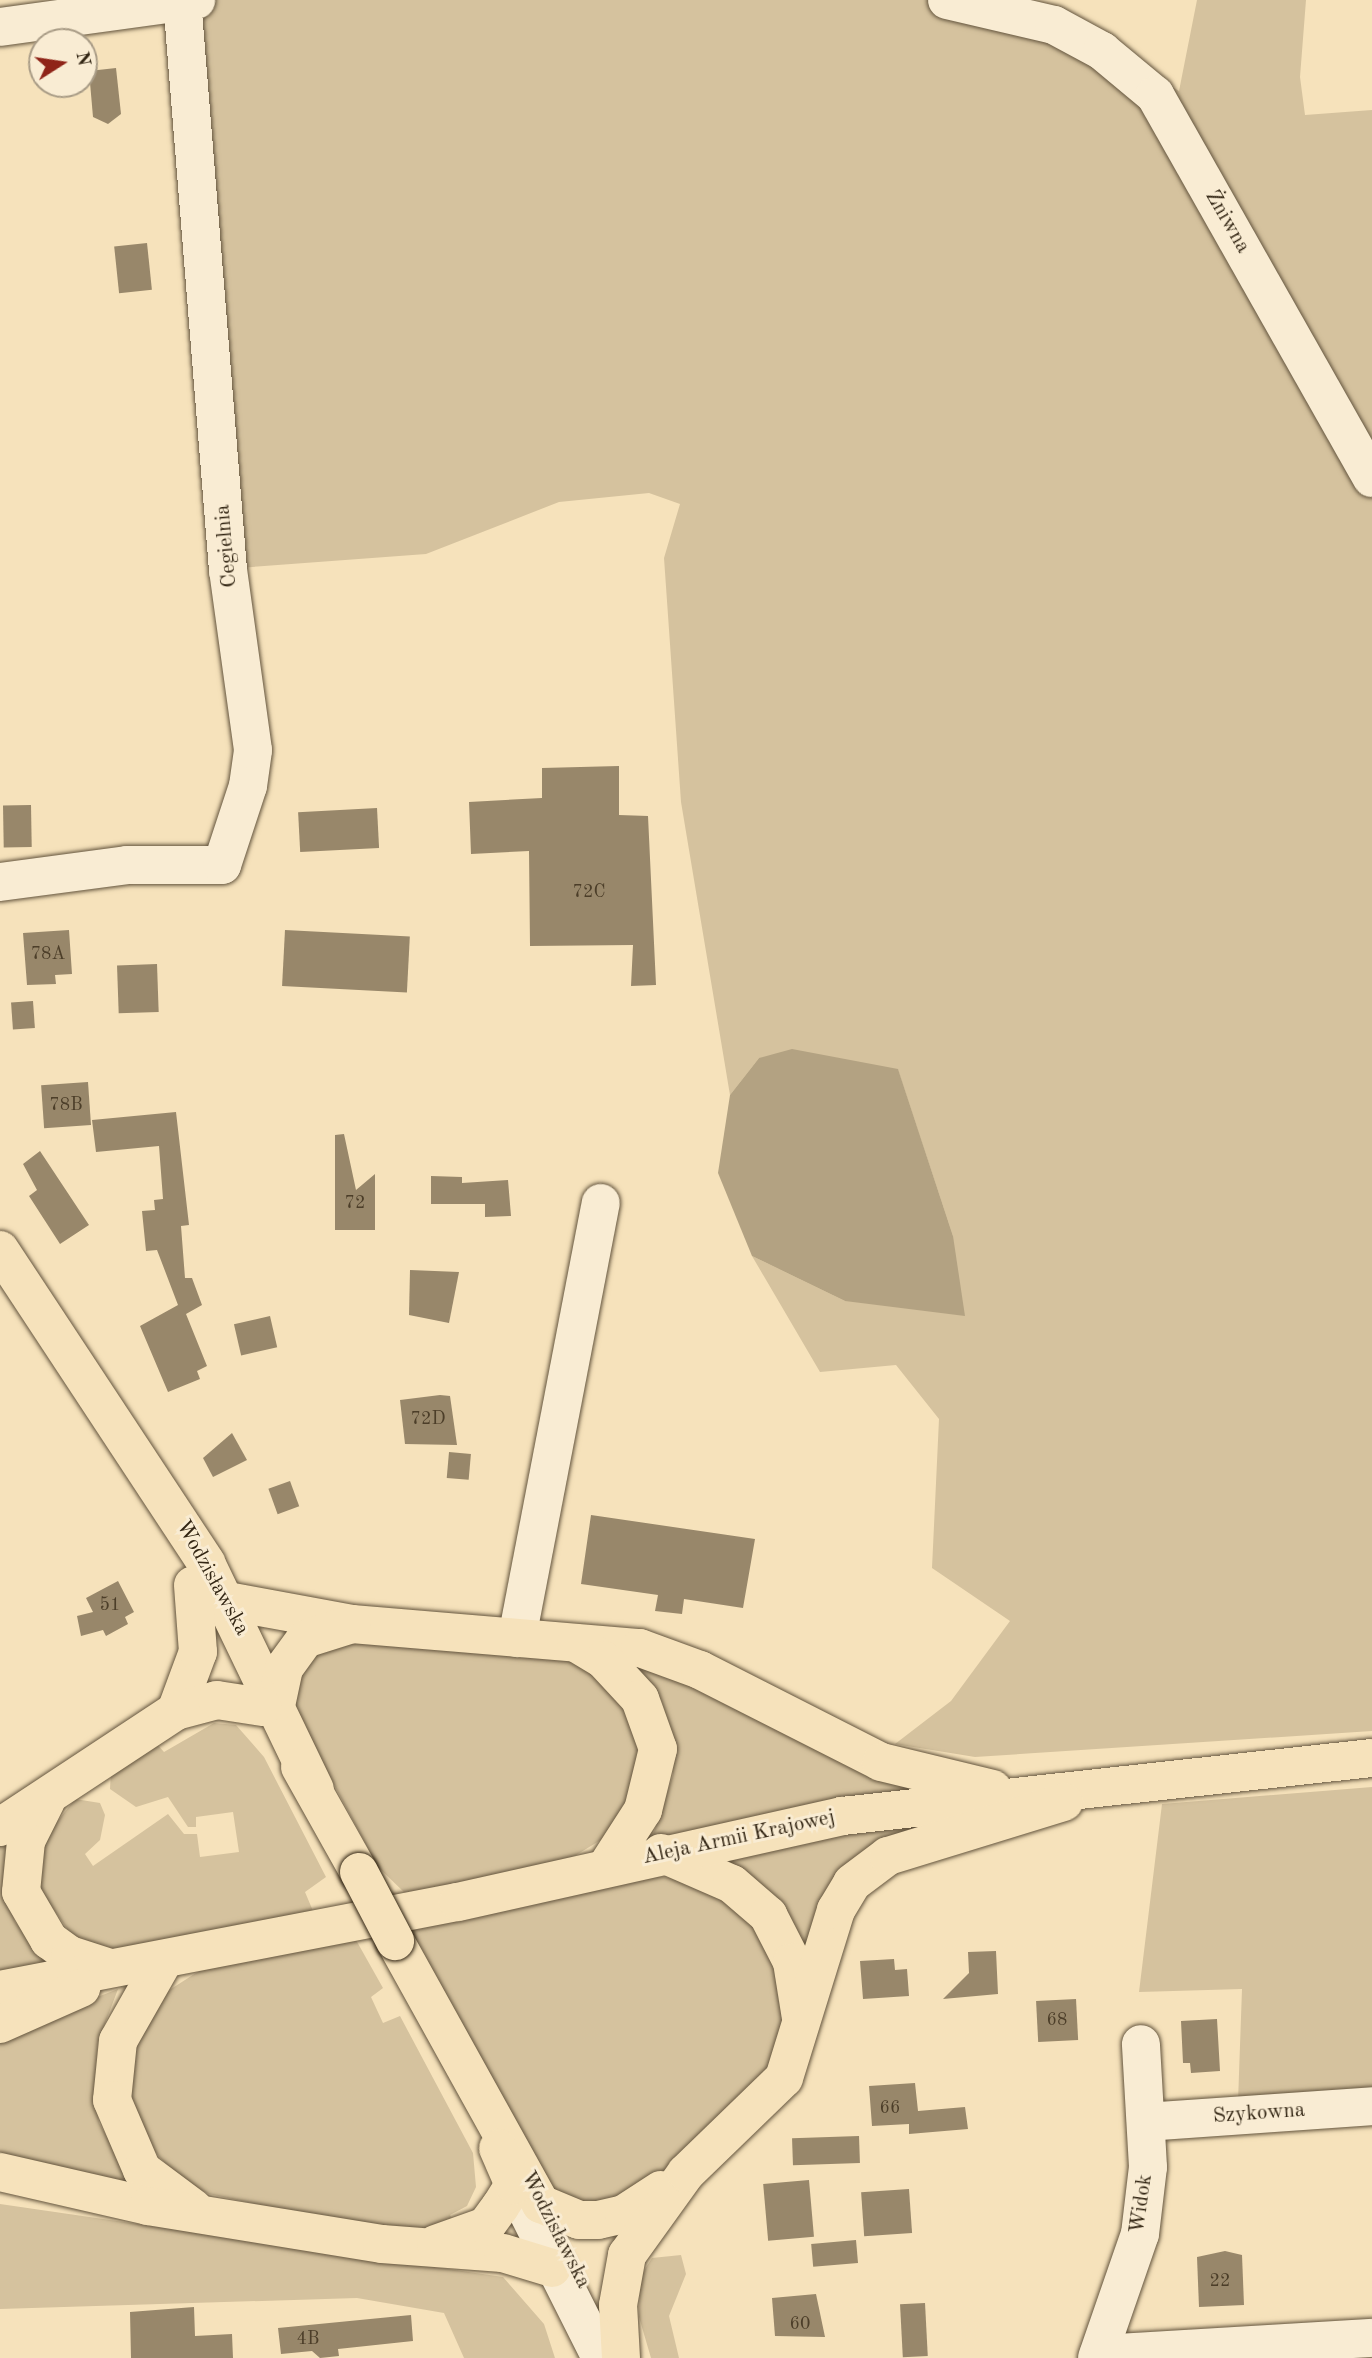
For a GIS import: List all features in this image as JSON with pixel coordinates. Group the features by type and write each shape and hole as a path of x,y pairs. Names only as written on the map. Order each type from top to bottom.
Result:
{"main road":[{"name":"Wodzisławska","path":"0,1250 227,1601 269,1704"},
{"name":"Wodzisławska","path":"86,1380 113,1442 193,1585 269,1704 527,2194"},
{"path":"176,1711 198,1652 193,1585"},
{"path":"227,1601 260,1612 352,1624 640,1648 700,1670 881,1762 1005,1794"},
{"path":"0,1827 46,1801 176,1711 217,1700 269,1704 284,1668 305,1639 352,1624"},
{"path":"575,1642 604,1660 640,1699 658,1749 643,1810 607,1866"},
{"name":"Aleja Armii Krajowej","path":"0,1990 164,1960 842,1816 1005,1794 1372,1758"},
{"path":"428,2246 486,2226 527,2194 579,2220 598,2220 624,2214 686,2173 777,2088 802,2024 836,1910 863,1871 888,1856 1028,1817 1115,1782"},
{"path":"46,1801 19,1866 26,1905 49,1940 70,1955 115,1969"},
{"path":"661,1853 732,1884 768,1915 792,1962 802,2024"},
{"path":"164,1960 118,2041 112,2100 142,2170 193,2208"},
{"name":"Aleja Armii Krajowej","path":"0,2024 115,1969"},
{"path":"0,2172 148,2206 193,2208 302,2232 503,2253 552,2267"},
{"path":"621,2358 618,2305 627,2255 686,2173"}],"street":[{"name":"Żniwna","path":"947,0 1057,13 1155,95 1372,478"},
{"path":"0,27 187,1"},
{"name":"Cegielnia","path":"0,882 127,865 222,865 248,786 253,750 228,570 187,1"},
{"path":"517,1638 601,1203"},
{"name":"Widok","path":"1098,2356 1140,2234 1146,2122 1140,2044"},
{"name":"Szykowna","path":"1146,2122 1372,2106"},
{"name":"Wodzisławska","path":"527,2194 552,2267 601,2358"},
{"name":"Wodzisławska","path":"527,2194 621,2358"},
{"path":"1098,2356 1372,2338"}],"shaded area":[{"path":"197,0 1032,0 1179,91 1197,0 1306,0 1300,77 1305,115 1372,110 1372,1731 975,1757 895,1744 951,1701 1010,1621 932,1568 939,1419 896,1365 820,1372 752,1256 845,1301 953,1236 898,1070 759,1058 730,1095 681,802 664,558 680,504 649,493 559,502 426,554 238,568"},
{"path":"792,1049 898,1069 953,1236 965,1316 845,1301 752,1256 718,1173 730,1095 759,1058"},
{"path":"339,1641 563,1658 596,1672 624,1703 638,1744 632,1795 604,1838 568,1860 407,1895 378,1867 292,1706 309,1655"},
{"path":"636,1663 911,1779 911,1793 651,1841 673,1775 672,1735 662,1702"},
{"path":"214,1723 236,1725 264,1757 326,1877 305,1892 313,1911 119,1952 73,1937 38,1887 39,1845 75,1799 100,1803 105,1815 100,1840 85,1854 93,1866 168,1814 184,1834 197,1834 200,1857 239,1852 233,1812 196,1817 196,1827 188,1827 168,1797 136,1807 110,1789 111,1772 155,1742 164,1752"},
{"path":"1372,1787 1372,2092 1238,2102 1242,1989 1139,1992 1162,1804"},
{"path":"915,1821 918,1835 807,1950 784,1909 750,1875 722,1859"},
{"path":"0,1838 6,1839 3,1882 15,1922 49,1965 0,1975"},
{"path":"647,1876 673,1878 720,1896 752,1925 771,1952 784,2023 780,2048 756,2092 632,2200 614,2205 560,2200 410,1931"},
{"path":"356,1940 383,1988 371,1997 383,2023 400,2016 473,2153 476,2187 467,2206 450,2215 458,2229 365,2227 209,2194 180,2180 142,2137 127,2084 130,2057 154,2004 199,1971"},
{"path":"118,1989 98,2042 94,2095 99,2123 134,2184 0,2162 0,2035"},
{"path":"0,2204 503,2277 544,2324 555,2358 464,2358 444,2313 357,2298 0,2309"},
{"path":"681,2255 686,2274 669,2316 679,2358 651,2358 639,2317 640,2277 652,2258"}],"building":[{"path":"116,68 121,114 108,124 93,117 91,98 98,98 98,70"},
{"path":"147,243 152,290 119,293 114,246"},
{"path":"619,766 619,815 648,816 656,985 631,986 633,945 530,946 529,851 471,854 469,802 542,798 542,768"},
{"path":"3,805 31,805 32,847 4,847"},
{"path":"377,808 379,848 300,852 298,812"},
{"path":"69,930 72,974 55,975 56,984 27,985 23,933"},
{"path":"285,930 410,937 407,992 282,986"},
{"path":"157,964 159,1012 119,1013 117,965"},
{"path":"33,1001 35,1028 13,1029 11,1003"},
{"path":"88,1082 91,1125 44,1128 41,1085"},
{"path":"176,1112 189,1225 181,1226 185,1278 192,1278 202,1305 186,1314 207,1366 197,1371 200,1379 168,1392 140,1326 178,1305 157,1250 146,1251 142,1211 155,1210 154,1200 163,1199 159,1146 96,1152 92,1120"},
{"path":"344,1134 356,1190 375,1174 375,1230 335,1230 335,1135"},
{"path":"40,1151 89,1225 60,1244 29,1196 37,1190 23,1164"},
{"path":"431,1176 462,1177 462,1183 508,1180 511,1216 485,1217 485,1204 431,1204"},
{"path":"410,1270 459,1272 449,1323 409,1315"},
{"path":"270,1316 277,1347 241,1356 234,1324"},
{"path":"450,1396 457,1445 405,1444 400,1400"},
{"path":"232,1433 247,1460 213,1477 203,1458"},
{"path":"449,1452 471,1454 469,1480 447,1478"},
{"path":"290,1481 299,1506 278,1514 268,1489"},
{"path":"591,1515 755,1539 743,1608 684,1599 682,1614 655,1611 658,1595 581,1584"},
{"path":"118,1581 134,1612 125,1617 128,1624 106,1636 103,1630 81,1636 77,1616 93,1612 86,1598"},
{"path":"996,1951 998,1994 943,1999 969,1973 968,1952"},
{"path":"894,1959 895,1970 907,1969 909,1996 863,1999 860,1961"},
{"path":"1076,1999 1078,2040 1038,2042 1036,2001"},
{"path":"1217,2019 1220,2071 1191,2073 1190,2063 1183,2063 1181,2021"},
{"path":"915,2083 918,2111 965,2107 968,2129 909,2134 909,2124 872,2126 869,2086"},
{"path":"859,2136 860,2163 793,2165 792,2138"},
{"path":"809,2180 814,2237 768,2241 763,2184"},
{"path":"909,2189 912,2233 864,2236 861,2192"},
{"path":"856,2240 858,2263 813,2267 811,2244"},
{"path":"1225,2251 1242,2255 1244,2305 1199,2307 1197,2257"},
{"path":"816,2294 825,2337 775,2336 772,2298"},
{"path":"925,2303 928,2356 903,2357 900,2304"},
{"path":"194,2307 195,2336 232,2334 233,2358 131,2358 130,2312"},
{"path":"411,2315 413,2341 338,2349 339,2356 320,2358 312,2351 281,2354 278,2328"}]}
